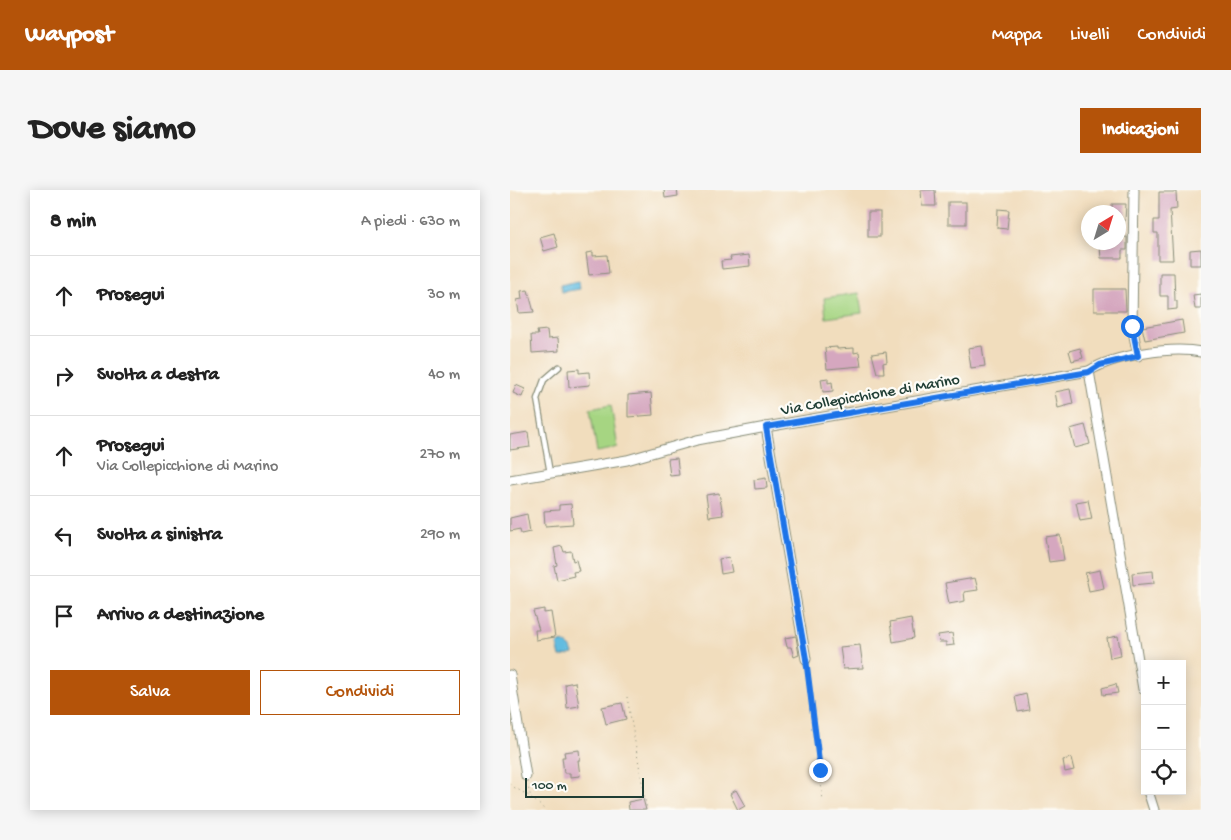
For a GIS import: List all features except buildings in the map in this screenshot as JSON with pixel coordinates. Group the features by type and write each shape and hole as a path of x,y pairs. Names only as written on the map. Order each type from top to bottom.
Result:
{"street":[{"path":"1134,190 1132,326 1138,356"},
{"name":"Via Collepicchione di Marino","path":"510,480 628,460 697,440 766,427 1089,372 1100,365 1138,356 1174,350 1201,352"},
{"path":"1089,372 1141,676"},
{"path":"766,427 806,659"},
{"path":"510,675 526,776"},
{"path":"1149,795 1154,810"}],"lane":[{"path":"550,473 537,399 544,380 559,367"}],"path":[{"path":"806,659 823,800"},
{"path":"627,697 647,810"},
{"path":"526,776 531,797"},
{"path":"510,785 531,797 545,810"}],"green space":[{"path":"859,293 862,313 826,318 824,298"},
{"path":"611,405 618,448 597,452 590,409"}],"water":[{"path":"579,281 580,289 562,292 560,285"},
{"path":"564,642 571,648 573,654 560,657 557,644"}],"route":[{"path":"820,770 817,733 806,659 766,427 1089,372 1108,362 1138,356 1132,326"}]}
